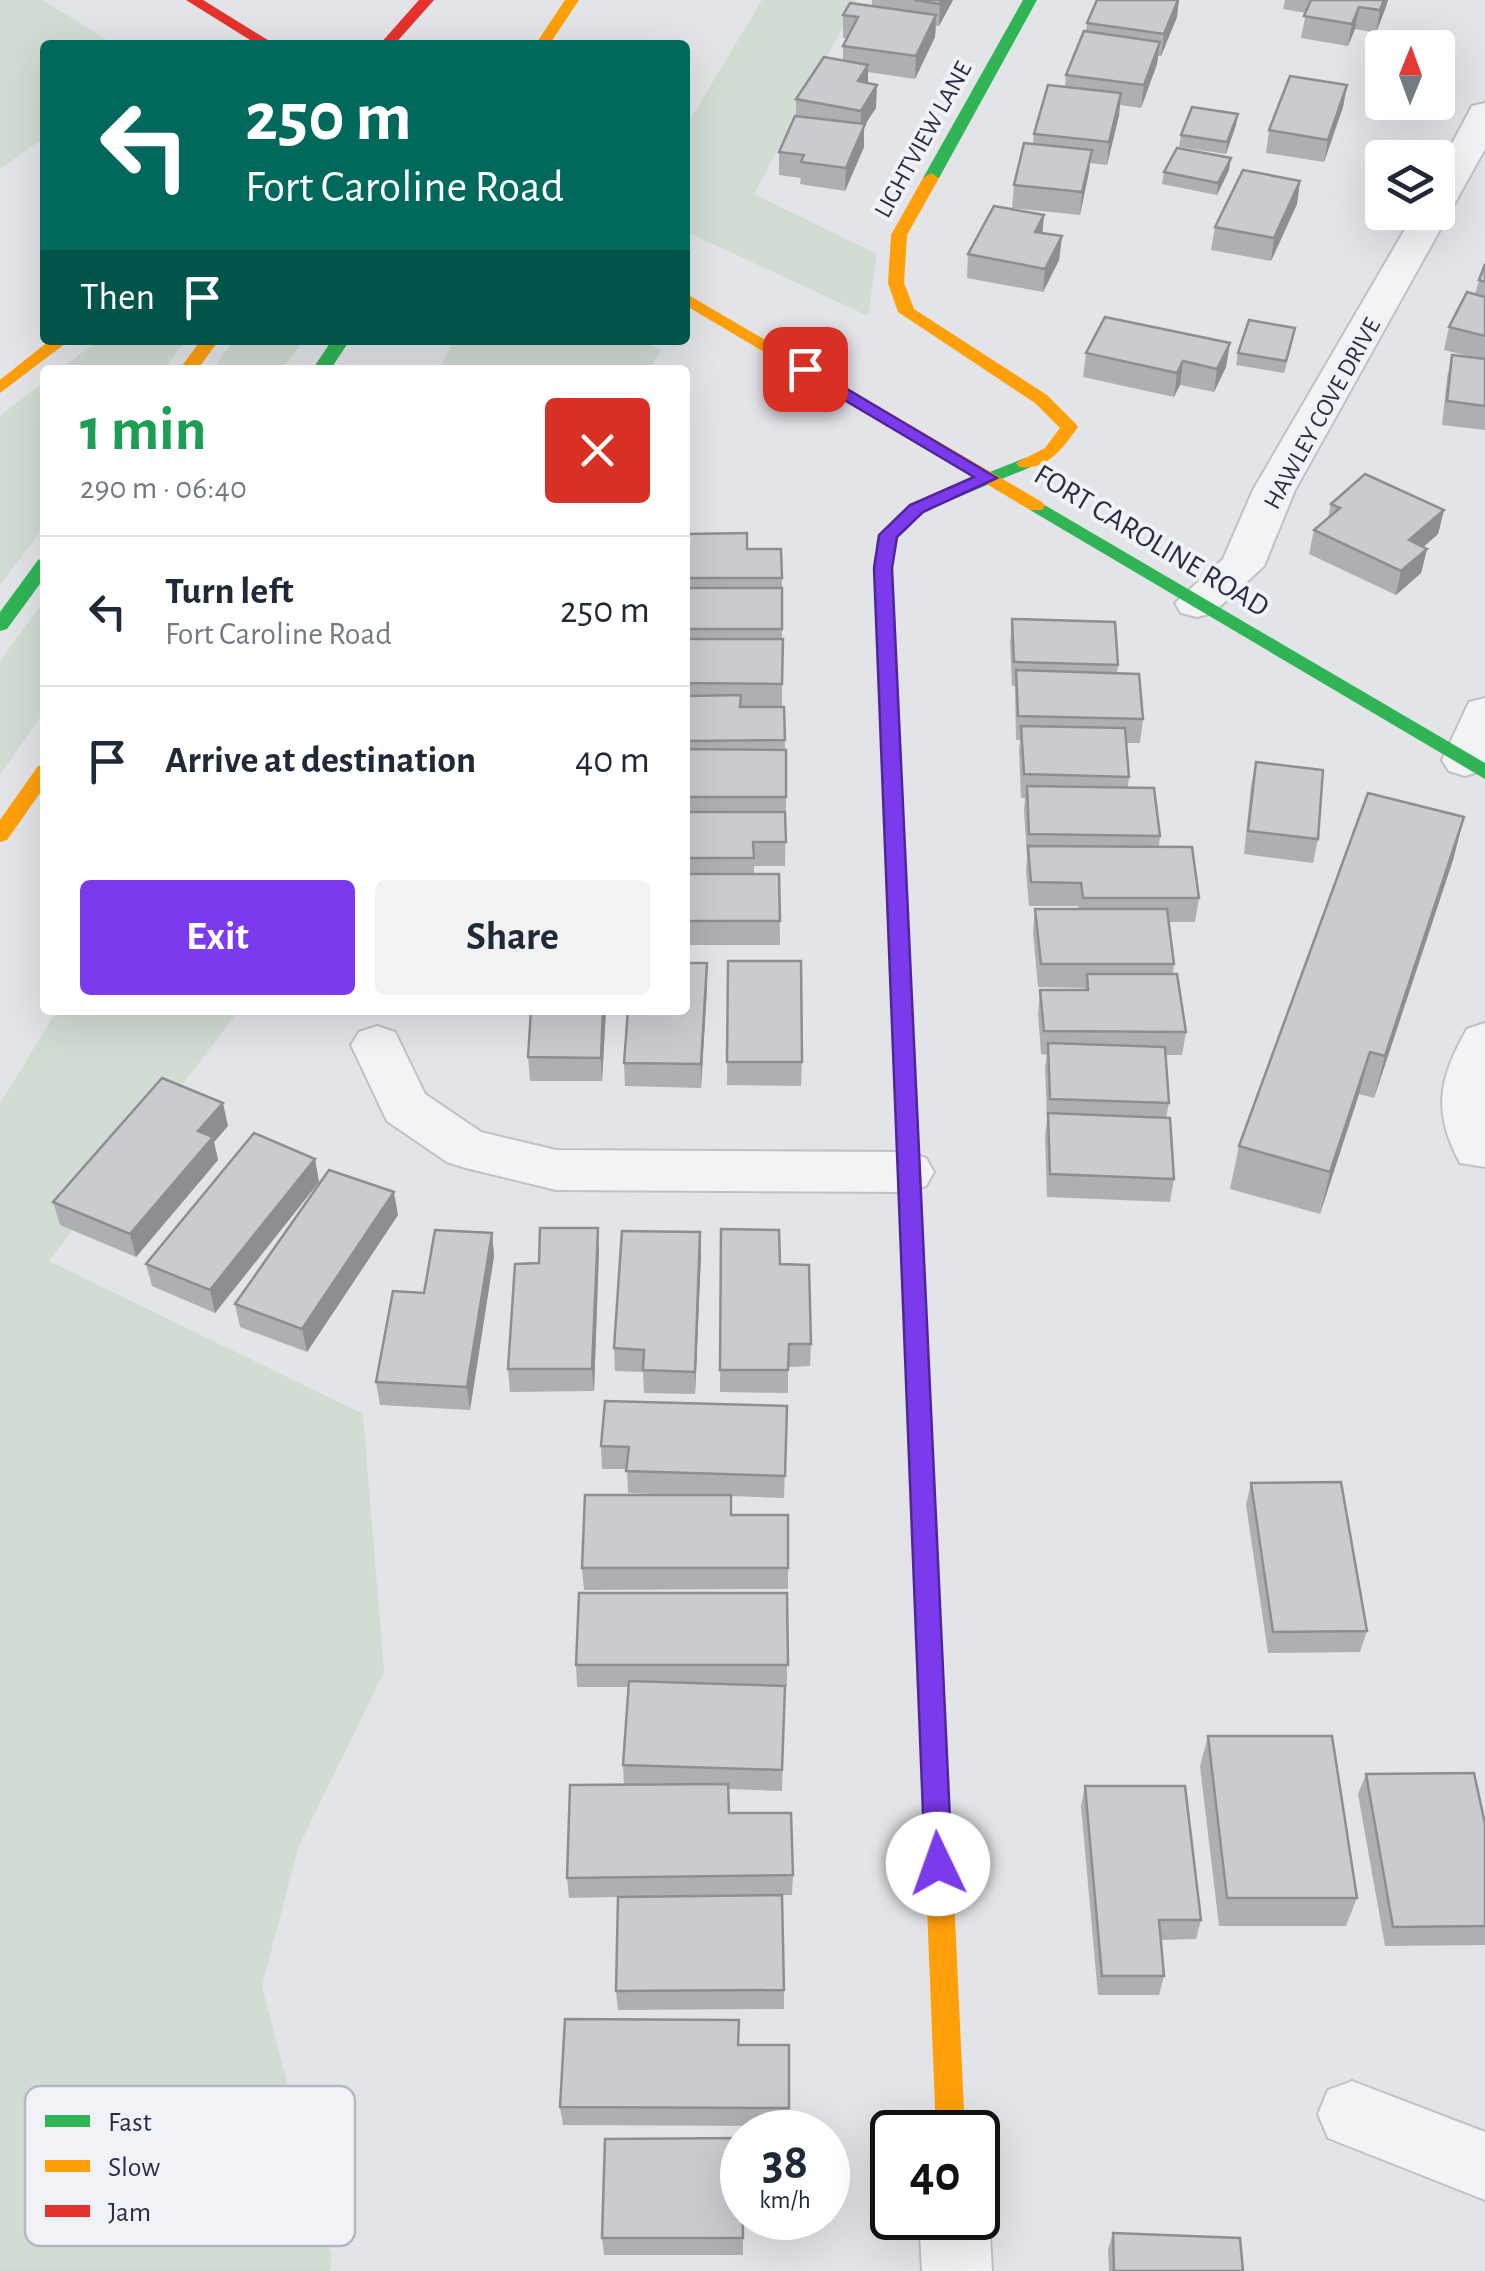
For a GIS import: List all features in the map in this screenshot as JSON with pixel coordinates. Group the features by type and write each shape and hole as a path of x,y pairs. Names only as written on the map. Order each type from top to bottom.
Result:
{"main road":[{"path":"193,0 262,40"},
{"path":"391,40 427,0"},
{"path":"545,40 572,0"},
{"name":"LIGHTVIEW LANE","path":"988,478 1051,452 1069,427 1041,399 906,312 896,282 899,234 1030,0"},
{"name":"FORT CAROLINE ROAD","path":"690,301 1475,766"},
{"path":"0,388 56,345"},
{"path":"949,2110 883,568 888,535 916,508 988,478"},
{"path":"0,625 40,571"},
{"path":"0,839 40,779"}],"street":[{"path":"1455,172 1485,114"},
{"name":"HAWLEY COVE DRIVE","path":"1197,602 1242,566 1274,490 1424,230"},
{"path":"1475,766 1485,713"},
{"path":"1480,1150 1465,1090 1485,1042"},
{"path":"377,1045 405,1107 466,1148 538,1166 556,1170 908,1172"},
{"path":"1352,2114 1485,2166"},
{"path":"955,2240 957,2271"}],"shaded area":[{"path":"0,0 43,0 107,40 40,40 40,141 0,169"},
{"path":"762,0 857,0 754,194 877,254 868,316 690,233 690,120"},
{"path":"92,345 182,345 167,365 66,365"},
{"path":"230,345 300,345 286,365 216,365"},
{"path":"451,345 650,345 662,350 652,365 441,365"},
{"path":"40,385 40,533 0,585 0,416"},
{"path":"40,607 40,717 0,775 0,661"},
{"path":"54,1015 235,1015 49,1261 363,1414 384,1672 298,1848 262,1986 288,2086 25,2086 25,2246 329,2246 330,2271 0,2271 0,1104"}],"building":[{"path":"1097,0 1178,0 1164,34 1087,23"},
{"path":"1311,0 1384,0 1380,10 1359,7 1352,24 1304,16"},
{"path":"850,3 936,15 916,56 843,46 858,17 843,15"},
{"path":"1084,31 1160,42 1144,85 1066,75"},
{"path":"824,57 868,65 858,81 877,85 861,111 796,99"},
{"path":"1290,76 1347,85 1328,140 1269,130"},
{"path":"1048,85 1121,93 1109,142 1034,134"},
{"path":"1192,107 1238,114 1227,142 1181,135"},
{"path":"795,116 865,124 846,168 801,162 804,155 779,152"},
{"path":"1024,143 1092,150 1082,192 1014,185"},
{"path":"1177,148 1231,158 1218,183 1164,172"},
{"path":"1243,170 1300,181 1274,238 1215,227"},
{"path":"994,206 1044,215 1035,232 1062,236 1045,269 968,254"},
{"path":"1467,292 1485,297 1485,336 1449,327"},
{"path":"1105,317 1230,343 1217,369 1183,361 1177,373 1086,353"},
{"path":"1249,320 1295,328 1286,361 1238,353"},
{"path":"1452,355 1485,359 1485,406 1447,401"},
{"path":"1365,474 1444,510 1409,540 1427,549 1401,571 1314,530 1340,508 1331,504"},
{"path":"747,533 747,549 781,549 782,578 690,578 690,534"},
{"path":"690,588 782,588 782,629 690,629"},
{"path":"1012,619 1115,622 1118,665 1014,662"},
{"path":"690,639 783,639 782,684 690,683"},
{"path":"1016,670 1139,674 1143,719 1018,716"},
{"path":"741,695 740,707 784,707 785,740 690,741 690,696"},
{"path":"1021,726 1125,728 1129,777 1024,774"},
{"path":"690,749 786,750 786,797 690,797"},
{"path":"1256,762 1323,770 1318,839 1248,831"},
{"path":"1027,786 1154,788 1160,836 1029,834"},
{"path":"1368,793 1464,817 1385,1056 1370,1052 1330,1172 1239,1146"},
{"path":"690,812 785,812 786,842 753,842 754,858 690,858"},
{"path":"1028,846 1192,847 1199,898 1083,898 1081,883 1031,882"},
{"path":"690,874 779,874 780,921 690,921"},
{"path":"1035,909 1167,909 1174,964 1041,964"},
{"path":"728,961 801,961 802,1062 727,1062"},
{"path":"690,963 707,963 701,1064 624,1063 628,1015 690,1015"},
{"path":"1087,974 1177,974 1186,1032 1044,1031 1040,990 1088,990"},
{"path":"531,1015 603,1015 601,1058 528,1057"},
{"path":"1048,1043 1165,1047 1169,1103 1050,1099"},
{"path":"162,1078 223,1103 198,1131 213,1137 130,1234 53,1202"},
{"path":"1048,1113 1170,1118 1174,1179 1050,1174"},
{"path":"254,1133 315,1159 210,1290 146,1264"},
{"path":"329,1170 394,1192 302,1329 235,1304"},
{"path":"540,1228 598,1228 592,1369 508,1369 515,1264 539,1263"},
{"path":"721,1229 779,1230 780,1264 809,1265 811,1344 789,1344 788,1370 720,1370"},
{"path":"435,1230 492,1233 467,1387 376,1382 393,1291 424,1293"},
{"path":"622,1231 700,1232 695,1372 643,1370 644,1350 614,1348"},
{"path":"605,1401 787,1406 785,1476 626,1471 629,1447 601,1446"},
{"path":"1341,1482 1367,1631 1273,1632 1251,1483"},
{"path":"585,1495 731,1495 731,1515 788,1515 788,1568 582,1568"},
{"path":"579,1593 787,1593 788,1665 576,1665"},
{"path":"629,1681 785,1686 782,1770 623,1765"},
{"path":"1208,1736 1332,1736 1357,1898 1227,1898"},
{"path":"1474,1773 1485,1824 1485,1926 1393,1927 1366,1774"},
{"path":"728,1784 729,1813 791,1813 793,1875 567,1878 570,1785"},
{"path":"1085,1786 1185,1786 1201,1920 1159,1920 1164,1976 1102,1976"},
{"path":"782,1895 784,1990 616,1991 618,1897"},
{"path":"565,2019 739,2020 738,2045 789,2045 789,2108 560,2107"},
{"path":"720,2138 720,2238 602,2238 605,2139"},
{"path":"1113,2233 1240,2238 1243,2271 1114,2271"}],"traffic: fast":[{"path":"931,178 1030,0"},
{"path":"324,365 338,345"},
{"path":"919,1405 883,569 888,535 916,508 1025,463"},
{"path":"1036,506 1485,772"},
{"path":"0,625 40,571"}],"traffic: slow":[{"path":"545,40 572,0"},
{"path":"931,178 899,235 896,283 906,312 1041,399 1069,427 1051,452 1025,463"},
{"path":"690,301 1036,506"},
{"path":"0,388 55,345"},
{"path":"192,365 206,345"},
{"path":"0,835 40,778"},
{"path":"919,1405 950,2110"}],"traffic: jam":[{"path":"193,0 261,40"},
{"path":"391,40 427,0"}],"route":[{"path":"805,369 988,478 916,508 888,535 883,568 938,1864"}]}
